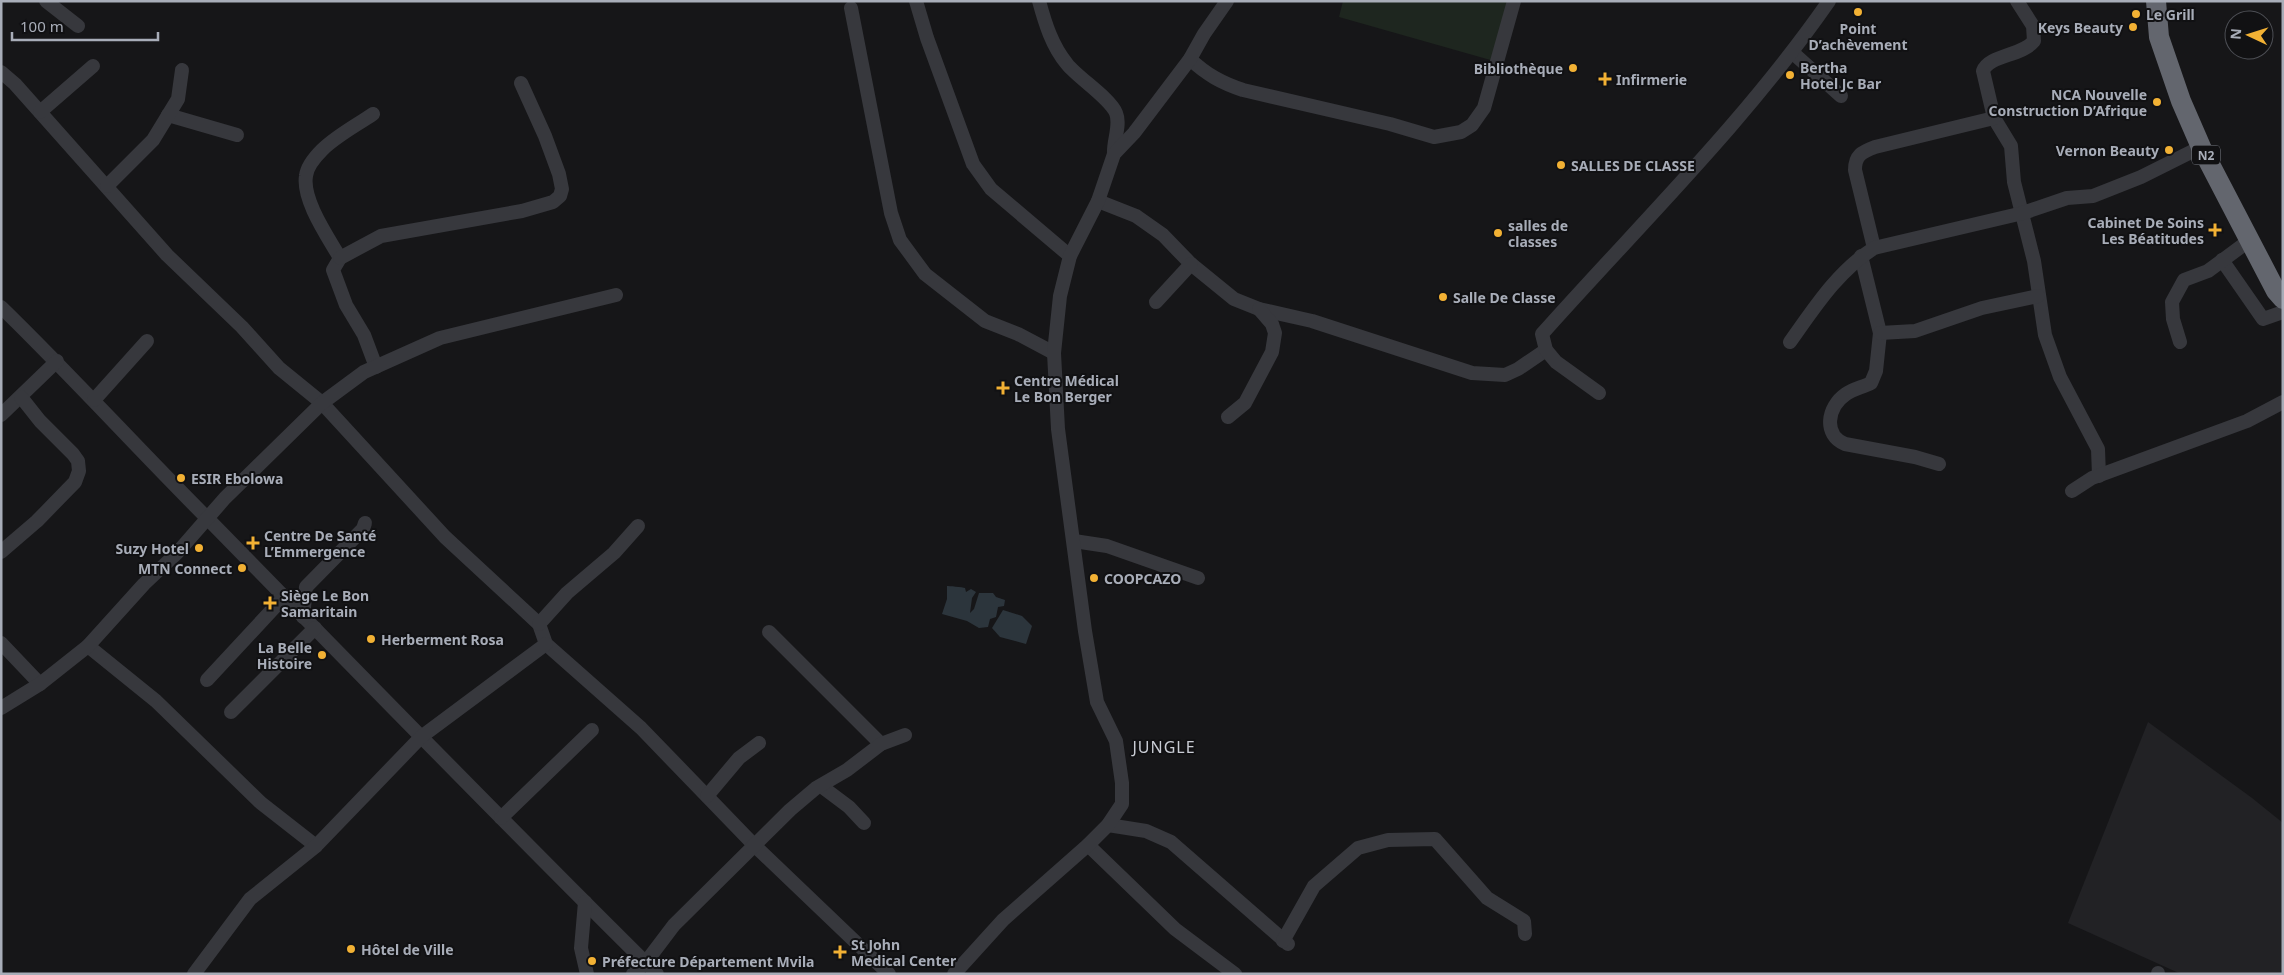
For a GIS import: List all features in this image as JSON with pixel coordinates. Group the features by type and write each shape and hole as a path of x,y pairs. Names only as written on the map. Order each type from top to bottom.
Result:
{"highway":[{"name":"N2","path":"2156,1 2159,37 2180,101 2250,240 2281,293"}],"street":[{"path":"46,1 78,26"},
{"path":"916,1 927,38 973,164 991,189 1070,256"},
{"path":"1039,1 1044,20 1054,43 1067,64 1113,107 1117,114 1118,122 1113,145 1114,154"},
{"path":"954,974 1003,920 1108,825 1122,804 1122,783 1116,741 1097,702 1085,631 1058,429 1054,353 1060,296 1070,256 1098,201 1114,154 1134,133 1190,59 1204,34 1227,1"},
{"path":"1190,59 1206,74 1243,90 1390,124 1434,137 1461,132 1472,125 1484,108 1514,1"},
{"path":"1599,393 1556,362 1546,350 1542,334 1622,248 1793,53 1828,1"},
{"path":"2018,1 2032,26 2034,41 2028,48 1988,63 1983,71 1994,118 2011,146 2014,182 2034,261 2045,335 2060,376 2098,449 2099,476"},
{"path":"851,8 891,213 900,240 925,274 985,321 1018,334 1054,353"},
{"path":"1793,53 1841,96"},
{"path":"40,112 93,66"},
{"path":"107,186 154,140 178,99 182,70"},
{"path":"1,72 40,112 167,255 242,327 279,368 322,403 445,537 539,624 546,644 641,728 755,846 889,974"},
{"path":"376,367 364,335 346,305 333,270 340,258 381,236 522,211 553,202 560,196 562,189 559,174 545,136 521,83"},
{"path":"340,258 312,207 306,189 306,176 310,164 323,148 373,114"},
{"path":"168,115 237,135"},
{"path":"1874,248 1855,170 1855,162 1859,154 1875,147 1994,118"},
{"path":"1790,342 1830,286 1861,256 1874,248 2023,213 2067,198 2094,196 2141,177 2201,146"},
{"path":"1098,201 1136,216 1163,234 1191,264 1234,299 1259,309 1312,321 1472,373 1505,375 1518,369 1546,350"},
{"path":"2180,342 2173,319 2172,302 2184,280 2208,270 2250,240"},
{"path":"1861,256 1880,333 1875,378 1871,383 1845,394 1836,404 1829,419 1831,432 1836,441 1845,444 1915,457 1938,464"},
{"path":"2222,260 2263,320 2283,312"},
{"path":"1156,302 1191,264"},
{"path":"1,708 40,684 88,646 109,621 178,553 225,498 322,403 364,372 440,338 616,295"},
{"path":"1880,333 1915,331 1982,308 2038,296"},
{"path":"1,307 57,362 207,519 285,596 303,617 421,737 657,974"},
{"path":"1228,416 1245,403 1272,352 1275,333 1272,324 1259,309"},
{"path":"94,400 147,341"},
{"path":"1,415 57,362"},
{"path":"1,552 37,521 75,482 79,471 78,461 73,454 40,421 21,396"},
{"path":"2072,491 2099,476 2247,422 2283,402"},
{"path":"303,617 306,587 363,530 366,523"},
{"path":"539,624 568,593 614,553 638,526"},
{"path":"1074,541 1107,546 1198,578"},
{"path":"207,680 285,596"},
{"path":"230,712 315,628"},
{"path":"769,632 881,744"},
{"path":"1,643 40,684"},
{"path":"194,974 250,899 316,846 421,737 546,644"},
{"path":"88,646 156,701 261,803 316,846"},
{"path":"501,818 592,730"},
{"path":"633,974 646,962 674,925 790,810 881,744 905,735"},
{"path":"707,796 739,758 759,743"},
{"path":"821,786 849,807 864,823"},
{"path":"1108,825 1146,831 1172,842 1285,943 1314,886 1358,848 1388,840 1435,839 1487,898 1524,921 1525,934"},
{"path":"1088,845 1121,879 1176,929 1235,974"},
{"path":"585,902 581,948 587,974"}],"shaded area":[{"path":"1343,1 1511,1 1494,61 1339,17"},
{"path":"947,586 965,588 966,592 971,589 976,592 972,598 970,613 974,609 979,593 993,593 996,597 1005,600 1004,606 998,607 996,617 990,619 988,627 979,628 967,621 942,614 947,599"},
{"path":"1003,610 1022,616 1032,626 1026,644 1000,637 992,628"},
{"path":"2148,722 2283,823 2283,974 2181,974 2068,923"}],"place":[{"name":"Point D’achèvement","path":"1858,12"},
{"name":"Le Grill","path":"2136,14"},
{"name":"Keys Beauty","path":"2133,27"},
{"name":"Bibliothèque","path":"1573,68"},
{"name":"Bertha Hotel Jc Bar","path":"1790,75"},
{"name":"Infirmerie","path":"1605,79"},
{"name":"NCA Nouvelle Construction D’Afrique","path":"2157,102"},
{"name":"Vernon Beauty","path":"2169,150"},
{"name":"SALLES DE CLASSE","path":"1561,165"},
{"name":"Cabinet De Soins Les Béatitudes","path":"2215,230"},
{"name":"salles de classes","path":"1498,233"},
{"name":"Salle De Classe","path":"1443,297"},
{"name":"Centre Médical Le Bon Berger","path":"1003,388"},
{"name":"ESIR Ebolowa","path":"181,478"},
{"name":"Centre De Santé L’Emmergence","path":"253,543"},
{"name":"Suzy Hotel","path":"199,548"},
{"name":"MTN Connect","path":"242,568"},
{"name":"COOPCAZO","path":"1094,578"},
{"name":"Siège Le Bon Samaritain","path":"270,603"},
{"name":"Herberment Rosa","path":"371,639"},
{"name":"La Belle Histoire","path":"322,655"},
{"name":"Hôtel de Ville","path":"351,949"},
{"name":"St John Medical Center","path":"840,952"},
{"name":"Préfecture Département Mvila","path":"592,961"}],"district":[{"name":"JUNGLE","path":"1164,747"}]}
